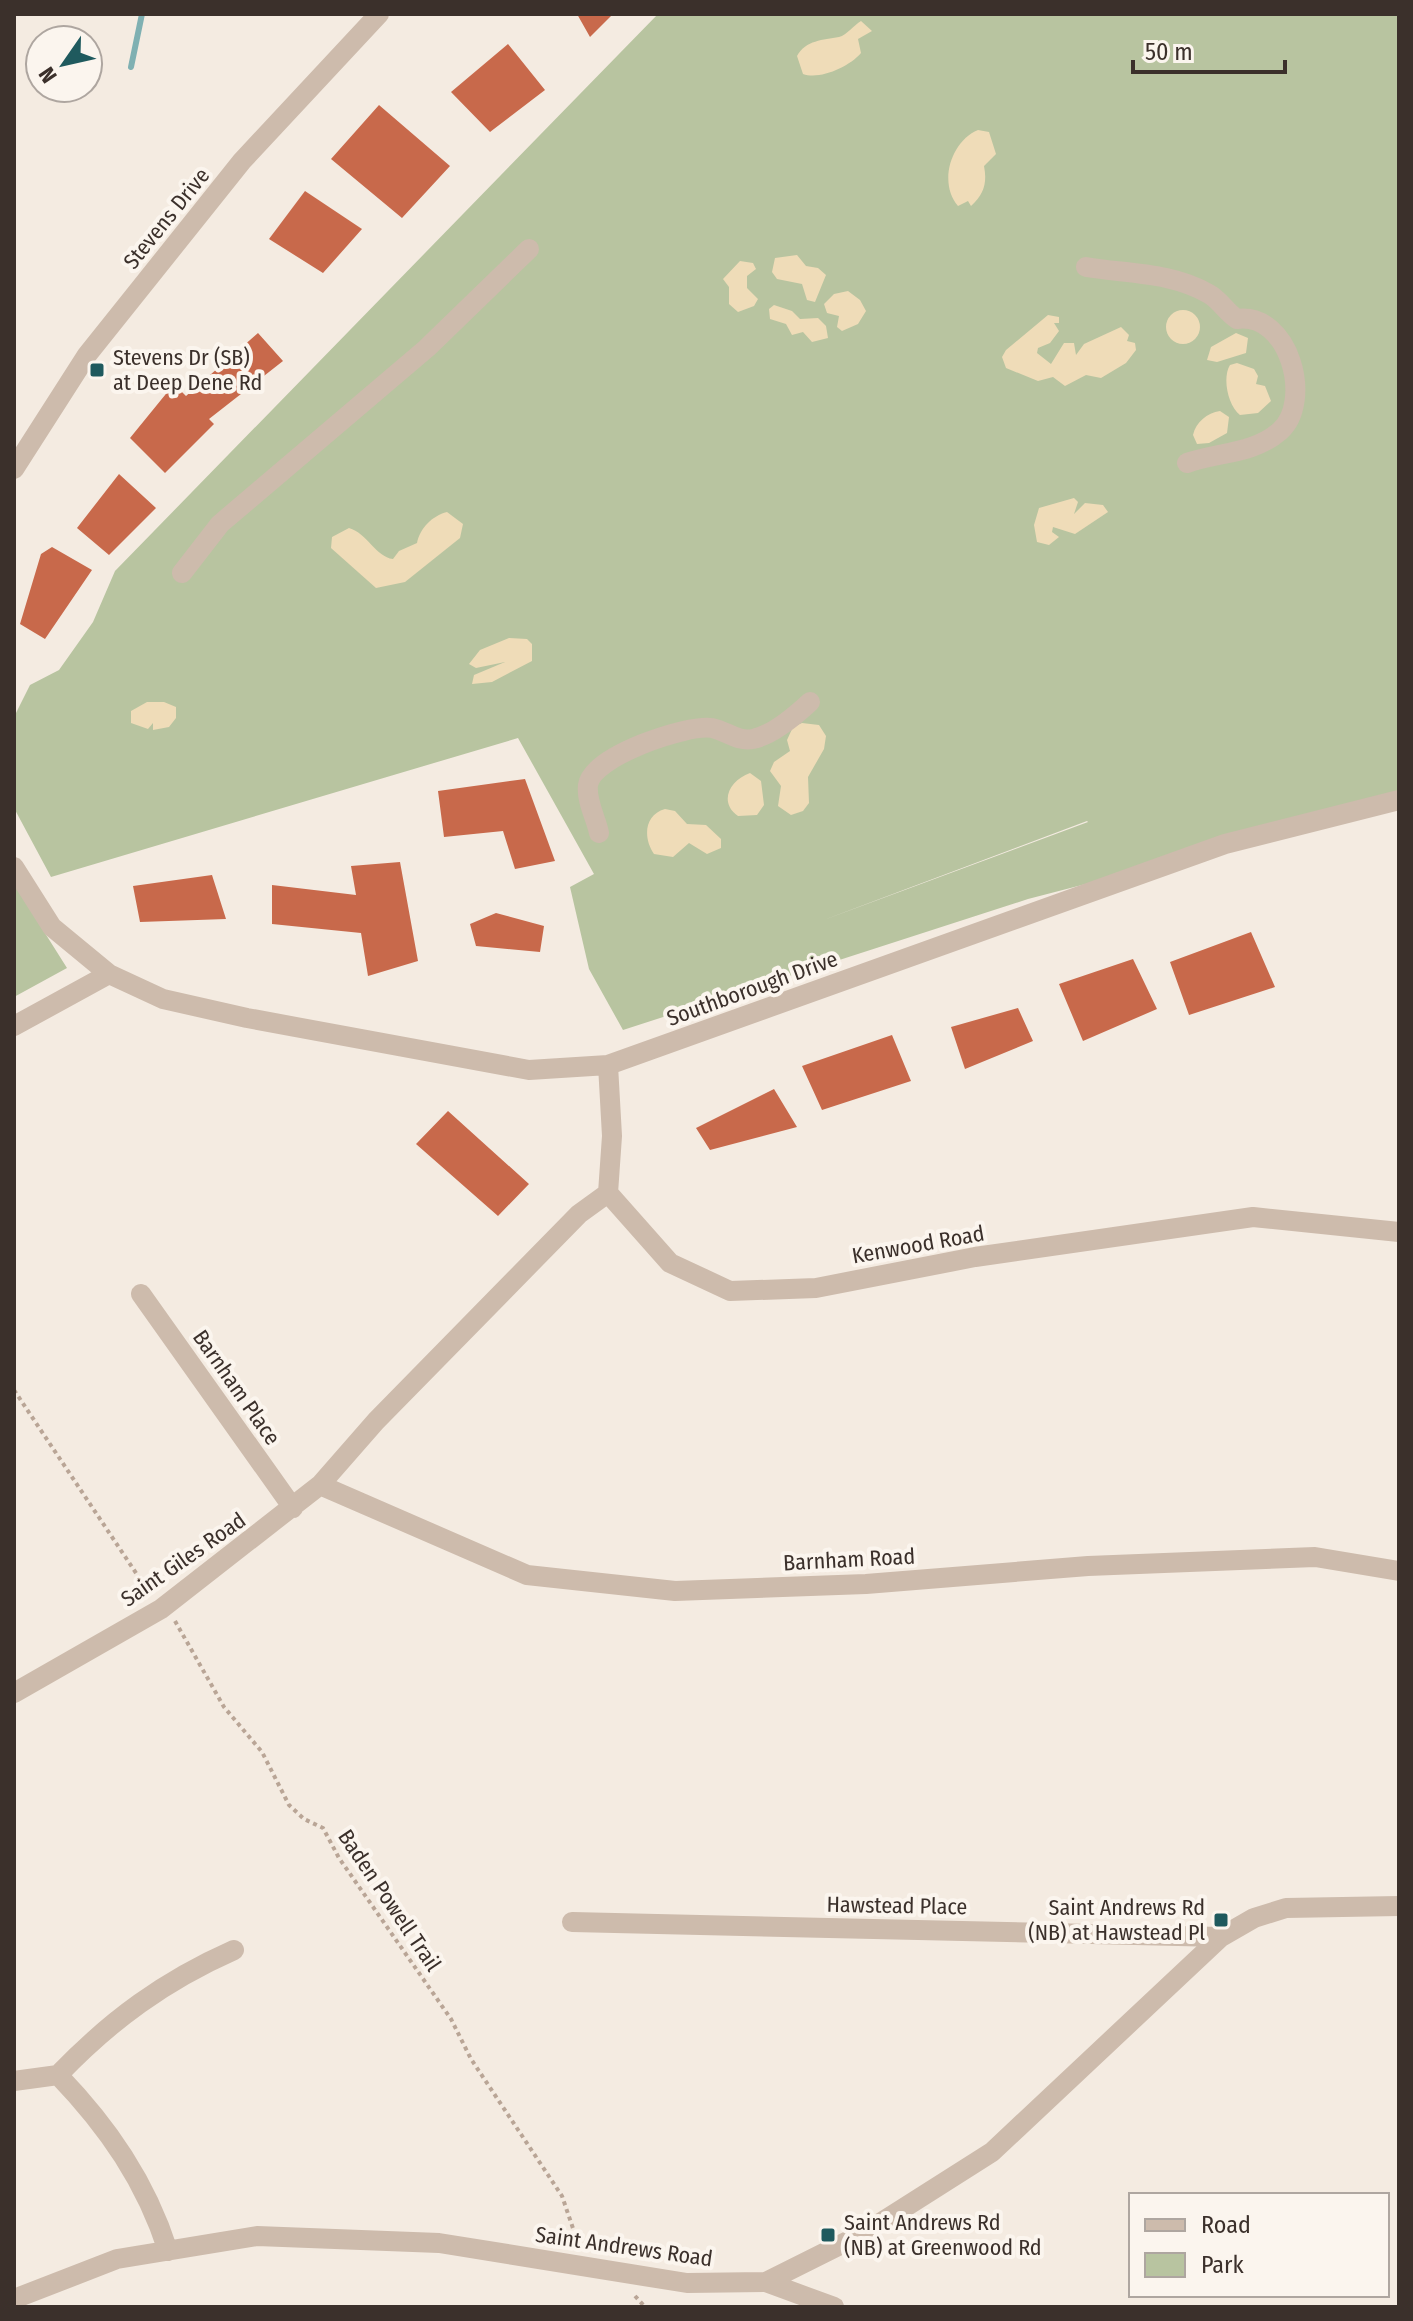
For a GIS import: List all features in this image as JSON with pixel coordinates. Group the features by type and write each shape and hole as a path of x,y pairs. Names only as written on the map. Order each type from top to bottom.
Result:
{"street":[{"name":"Stevens Drive","path":"14,469 87,355 232,173 379,14"},
{"path":"182,573 220,524 427,348 529,249"},
{"path":"1086,267 1143,274 1189,285 1213,296 1237,319 1251,319 1271,329 1284,343 1292,362 1293,407 1284,428 1261,443 1237,452 1207,456 1187,463"},
{"path":"599,833 588,785 595,771 607,761 691,729 713,728 739,738 756,738 810,702"},
{"name":"Southborough Drive","path":"109,974 163,999 513,1068 529,1070 608,1065 1225,844 1399,800"},
{"path":"14,867 52,927 109,974 14,1026"},
{"path":"293,1508 320,1485 376,1421 568,1225 608,1193 612,1136 608,1065"},
{"name":"Kenwood Road","path":"608,1193 670,1263 730,1291 816,1288 975,1257 1253,1217 1399,1232"},
{"name":"Barnham Place","path":"141,1294 293,1508"},
{"name":"Barnham Road","path":"320,1485 527,1575 661,1590 866,1584 1088,1566 1315,1557 1399,1571"},
{"name":"Saint Giles Road","path":"14,1693 161,1609 293,1508"},
{"name":"Saint Andrews Road","path":"14,2299 87,2268 117,2259 257,2236 439,2243 687,2283 766,2282 866,2232 992,2152 1221,1937 1254,1918 1286,1908 1399,1906"},
{"name":"Hawstead Place","path":"572,1922 1221,1937"},
{"path":"14,2081 58,2075 103,2028 187,1970 234,1950"},
{"path":"58,2075 92,2111 130,2162 168,2251"},
{"path":"766,2282 834,2307"}],"path":[{"name":"Baden Powell Trail","path":"14,1390 161,1609 180,1625 224,1707 262,1752 289,1805 304,1819 323,1828 339,1858 451,2019 471,2059 562,2196 578,2235 578,2265"},
{"path":"627,2291 639,2298 645,2307"}],"green space":[{"path":"658,14 1399,14 1399,803 1028,899 623,1030 589,969 570,887 594,874 518,738 51,877 14,808 14,717 30,685 59,670 93,622 115,571","holes":["1087,821 1088,822 821,921"]},
{"path":"14,884 67,968 14,997"}],"sand":[{"path":"861,21 872,31 858,39 861,53 856,58 826,74 803,74 797,56 805,47 842,36"},
{"path":"978,130 989,132 996,154 984,166 985,182 979,197 971,206 968,201 958,206 949,186 950,164 961,143"},
{"path":"797,255 806,266 818,268 826,275 815,302 807,300 802,284 777,279 772,272 775,258"},
{"path":"740,261 753,263 756,269 747,276 747,288 758,299 754,306 738,312 729,304 729,287 723,279"},
{"path":"848,291 860,300 866,311 858,324 842,331 837,327 839,316 827,313 824,304 834,294"},
{"path":"774,305 792,311 800,319 818,318 826,326 828,338 812,342 803,332 792,335 786,324 770,319 769,309"},
{"path":"1183,310 1195,315 1200,327 1195,339 1183,344 1171,339 1166,327 1171,315"},
{"path":"1048,315 1059,317 1059,323 1054,323 1059,331 1050,343 1038,348 1037,353 1051,364 1064,343 1074,343 1076,355 1084,344 1121,327 1129,335 1127,341 1135,343 1136,350 1126,363 1101,378 1086,375 1065,386 1053,377 1038,381 1006,368 1002,357 1006,350"},
{"path":"1236,333 1248,338 1246,353 1217,362 1207,360 1211,347"},
{"path":"1237,363 1254,369 1258,376 1256,384 1265,386 1271,401 1258,413 1240,415 1229,399 1226,384 1228,371 1230,365"},
{"path":"1220,411 1229,417 1227,433 1209,443 1197,444 1193,435 1199,422"},
{"path":"1074,498 1078,502 1074,514 1085,503 1103,505 1108,512 1075,534 1053,527 1052,532 1059,537 1049,545 1037,542 1034,525 1039,508"},
{"path":"447,512 463,524 460,538 405,582 376,588 331,548 332,537 349,528 381,554 393,559 399,551 417,543 421,532 432,520"},
{"path":"509,638 527,639 532,644 532,661 492,682 472,684 474,675 505,662 476,668 469,664 480,650"},
{"path":"147,702 164,702 176,707 176,718 169,727 153,730 153,723 148,729 131,723 131,711"},
{"path":"802,723 819,725 826,736 824,749 808,777 809,803 803,811 791,815 778,806 781,786 770,771 774,762 790,751 787,740 793,727"},
{"path":"750,773 761,781 764,805 757,815 738,816 729,804 729,792 737,781"},
{"path":"665,809 675,811 687,824 706,825 721,839 721,848 707,854 689,843 673,857 654,854 648,841 649,822"}],"building":[{"path":"577,14 613,14 590,37"},
{"path":"508,44 545,90 490,132 451,92"},
{"path":"379,105 450,166 402,218 331,159"},
{"path":"305,191 362,229 323,273 269,239"},
{"path":"258,333 283,361 209,419 214,424 165,473 130,438 174,384 186,396"},
{"path":"119,474 156,508 109,555 77,528"},
{"path":"52,547 92,570 45,639 20,624 41,554"},
{"path":"525,779 555,861 515,869 503,831 444,837 438,791"},
{"path":"400,862 418,961 368,976 361,933 272,924 272,885 356,895 351,866"},
{"path":"212,875 226,919 140,922 133,886"},
{"path":"496,913 544,926 540,952 476,946 470,924"},
{"path":"1251,932 1275,987 1189,1015 1170,962"},
{"path":"1133,959 1157,1009 1083,1041 1059,984"},
{"path":"1018,1008 1033,1041 965,1069 951,1027"},
{"path":"892,1035 911,1081 822,1110 802,1066"},
{"path":"774,1089 797,1127 710,1150 696,1128"},
{"path":"448,1111 529,1184 498,1216 416,1144"}],"waterway":[{"path":"131,67 142,14"}],"place":[{"name":"Stevens Dr (SB) at Deep Dene Rd","path":"97,370"},
{"name":"Saint Andrews Rd (NB) at Hawstead Pl","path":"1221,1920"},
{"name":"Saint Andrews Rd (NB) at Greenwood Rd","path":"828,2235"}]}
